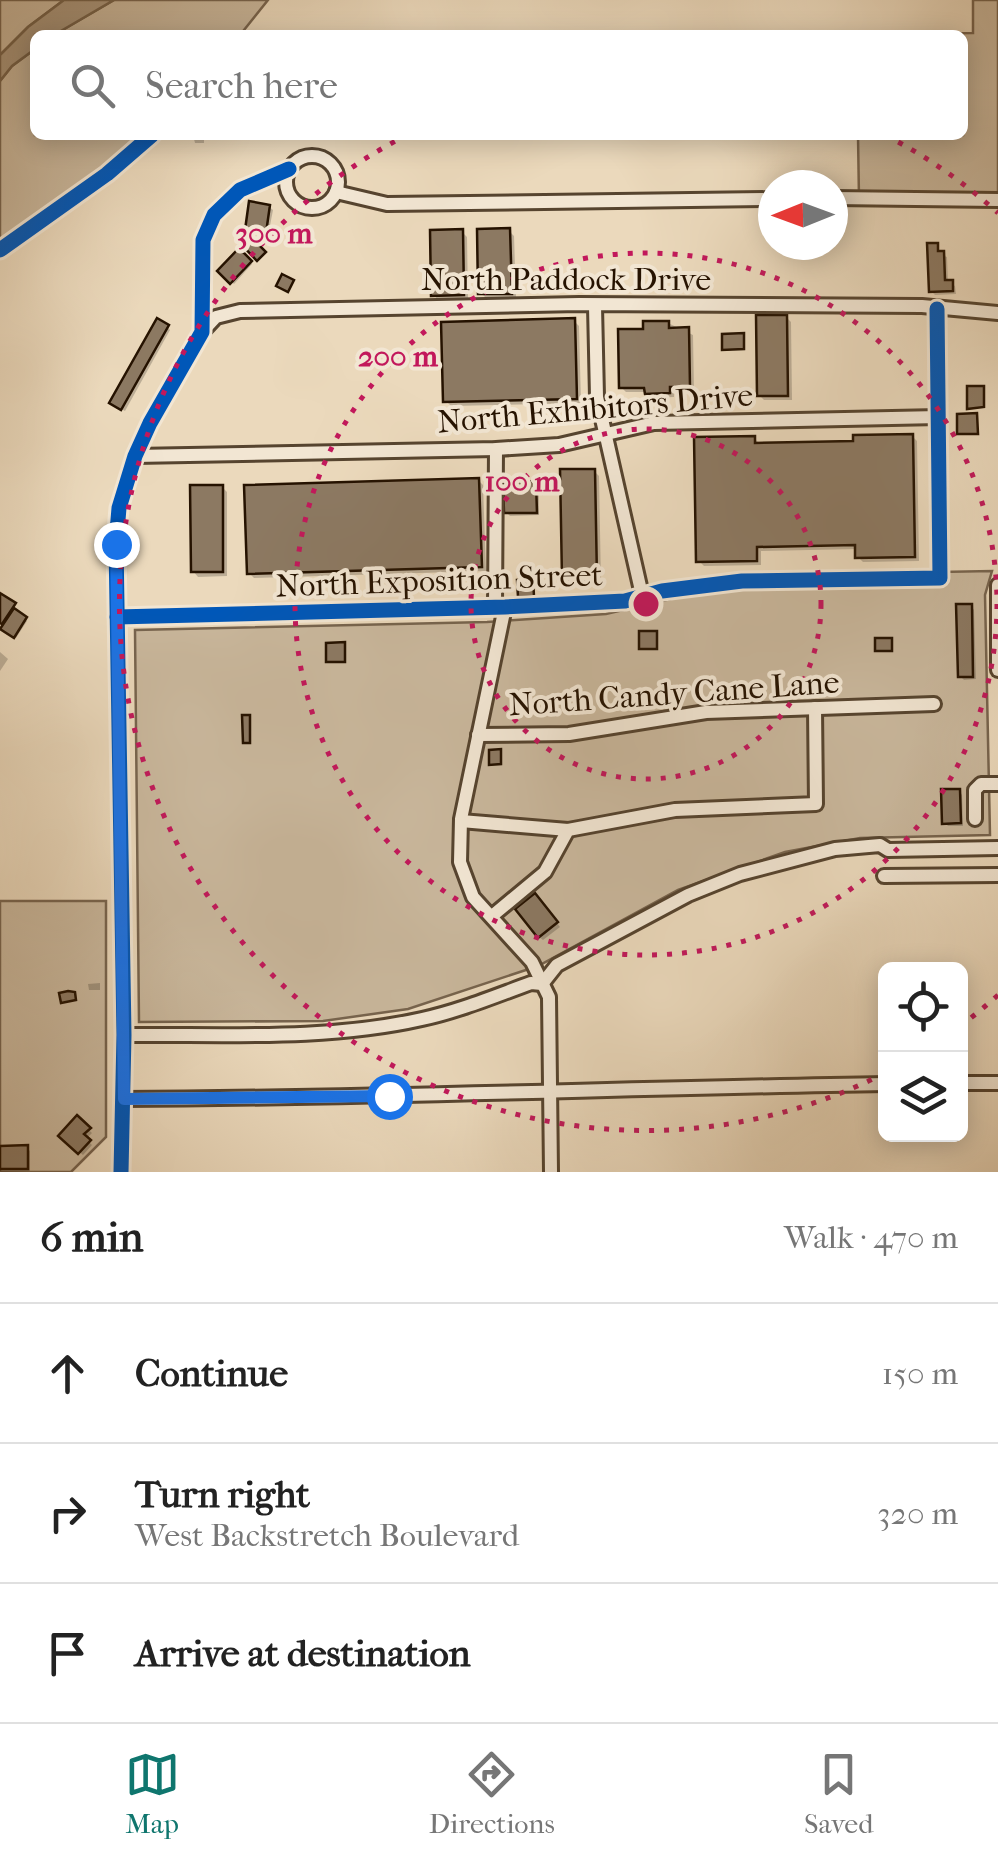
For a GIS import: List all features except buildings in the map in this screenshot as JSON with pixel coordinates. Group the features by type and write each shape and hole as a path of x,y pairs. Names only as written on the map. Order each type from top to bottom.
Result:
{"street":[{"path":"121,1172 124,1034 116,617 119,508 150,422 202,332 204,240 214,215 240,190 289,168 302,157 319,156 333,166 338,183 336,192 317,208 300,205 288,193 289,168"},
{"path":"336,192 387,204 758,199"},
{"path":"848,198 998,200"},
{"name":"North Paddock Drive","path":"202,332 216,316 240,312 579,304 998,313"},
{"path":"596,306 598,397 642,595"},
{"path":"937,309 939,417"},
{"name":"North Exhibitors Drive","path":"135,456 496,449 559,445 654,423 939,417"},
{"name":"North Exposition Street","path":"116,617 500,607 624,601 742,581 940,578 939,417"},
{"path":"496,449 500,607 461,821 460,862 473,897 532,962 549,997 551,1172"},
{"path":"998,584 998,670"},
{"name":"North Candy Cane Lane","path":"478,735 569,734 706,712 934,704"},
{"path":"461,821 568,830 675,810 816,804 815,708"},
{"path":"975,819 975,790 981,784 998,784"},
{"path":"492,916 544,872 568,830"},
{"path":"542,984 557,965 688,895 740,874 835,850 880,844 888,850 998,848"},
{"path":"884,876 998,875"},
{"path":"124,1034 324,1032 374,1027 465,1008 531,983 542,984"},
{"path":"968,1083 998,1083"},
{"path":"124,1099 878,1084"}],"shaded area":[{"path":"0,0 64,0 0,55"},
{"path":"64,0 114,0 63,30 30,30 30,53 0,81 0,55"},
{"path":"114,0 268,0 244,30 63,30"},
{"path":"973,0 998,0 998,195 859,199 858,140 968,140 968,33 973,33"},
{"path":"30,53 30,140 146,140 107,174 0,250 0,81"},
{"path":"992,571 985,595 990,835 860,838 785,852 678,890 538,966 408,1009 323,1021 139,1022 135,630 487,622 606,614 774,575"},
{"path":"0,901 106,901 106,1137 71,1172 0,1172"}],"cycle path":[{"path":"0,250 107,174 146,140"},
{"path":"121,1172 124,1035 116,544 119,508 150,423 202,332 203,240 214,215 240,190 289,169"},
{"path":"117,617 505,607 625,601 662,591 742,581 940,578 937,309"}],"route":[{"path":"116,544 124,1099 389,1096"}]}
